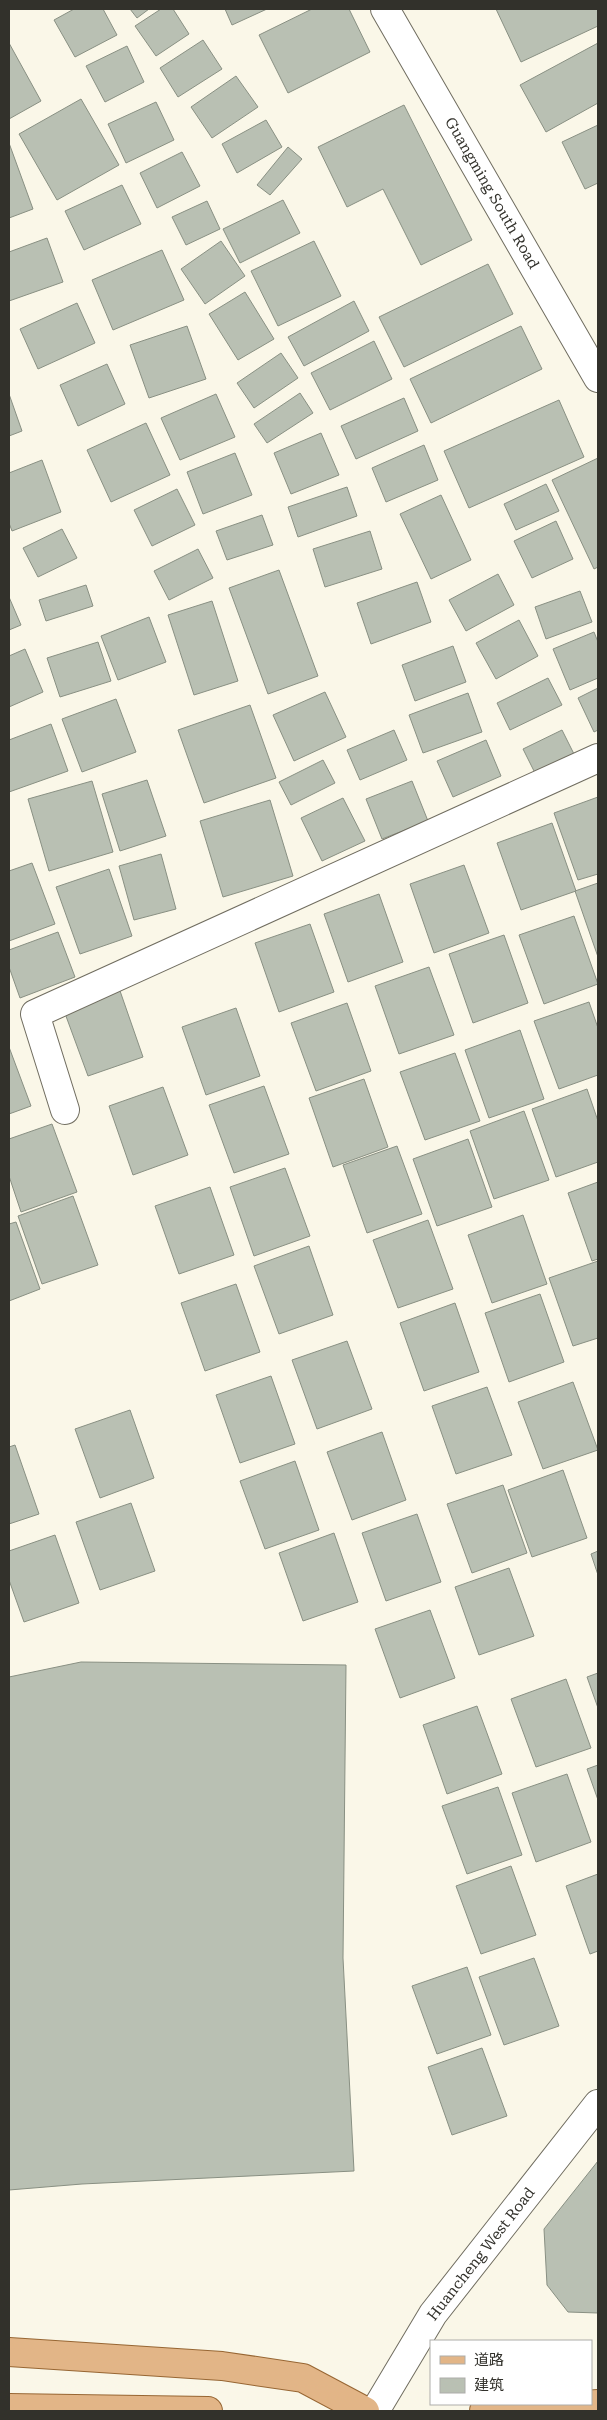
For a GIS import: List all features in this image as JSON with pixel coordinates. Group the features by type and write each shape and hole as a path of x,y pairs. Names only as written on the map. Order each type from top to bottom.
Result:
{"main road":[{"path":"9,2352 222,2366 303,2378 365,2411"},
{"path":"484,2411 582,2405"},
{"path":"9,2408 208,2411"}],"street":[{"name":"Guangming South Road","path":"385,9 598,378"},
{"path":"65,1110 35,1014 598,758"},
{"name":"Huancheng West Road","path":"375,2411 433,2314 598,2104"}],"building":[{"path":"74,9 103,9 117,35 75,57 54,20"},
{"path":"130,9 149,9 137,18"},
{"path":"161,9 173,9 189,34 156,56 135,26"},
{"path":"225,9 267,9 232,25"},
{"path":"312,9 349,9 370,52 288,93 259,35"},
{"path":"496,9 598,9 598,26 521,62"},
{"path":"203,40 222,69 178,97 160,68"},
{"path":"9,43 41,101 9,119"},
{"path":"598,43 598,103 546,132 520,85"},
{"path":"127,46 144,82 105,102 86,66"},
{"path":"236,76 258,107 212,138 191,107"},
{"path":"81,99 119,165 57,200 19,134"},
{"path":"156,102 174,140 126,163 108,124"},
{"path":"404,105 472,240 421,265 383,189 347,207 318,147"},
{"path":"266,120 282,147 237,173 222,144"},
{"path":"598,125 598,183 585,189 562,142"},
{"path":"9,143 33,209 9,218"},
{"path":"288,147 302,159 270,195 257,185"},
{"path":"182,152 200,186 157,208 140,173"},
{"path":"122,185 141,224 84,250 65,211"},
{"path":"283,200 300,233 240,263 223,229"},
{"path":"207,201 220,229 186,245 172,217"},
{"path":"47,238 63,282 9,301 9,252"},
{"path":"221,241 245,276 205,304 181,269"},
{"path":"314,241 341,296 278,326 251,271"},
{"path":"162,250 184,300 113,330 92,280"},
{"path":"488,264 513,314 404,367 379,317"},
{"path":"245,292 274,339 238,360 209,314"},
{"path":"354,301 369,331 304,366 288,337"},
{"path":"77,303 95,343 38,369 20,329"},
{"path":"187,326 206,379 149,398 130,345"},
{"path":"521,326 542,369 431,423 410,379"},
{"path":"374,341 392,379 330,410 311,373"},
{"path":"281,353 298,378 254,408 237,383"},
{"path":"107,364 125,404 78,426 60,385"},
{"path":"300,393 313,413 267,443 254,424"},
{"path":"9,394 22,431 9,436"},
{"path":"216,394 235,437 180,460 161,418"},
{"path":"404,398 418,431 356,459 341,426"},
{"path":"559,400 584,457 469,508 444,451"},
{"path":"146,423 170,475 111,502 87,450"},
{"path":"321,433 339,475 291,494 274,453"},
{"path":"424,445 438,480 386,502 372,468"},
{"path":"235,453 252,495 203,514 187,472"},
{"path":"598,458 598,567 594,569 552,480"},
{"path":"42,460 61,512 12,531 9,523 9,473"},
{"path":"546,484 559,511 516,530 504,504"},
{"path":"347,487 357,516 298,537 288,507"},
{"path":"177,489 195,525 152,546 134,510"},
{"path":"441,495 471,560 431,579 400,514"},
{"path":"262,515 273,545 227,560 216,531"},
{"path":"556,521 573,559 532,578 514,541"},
{"path":"62,529 77,558 38,577 23,548"},
{"path":"370,531 382,569 325,587 313,549"},
{"path":"198,549 213,578 169,600 154,571"},
{"path":"279,570 318,676 268,694 229,588"},
{"path":"498,574 514,605 466,631 449,600"},
{"path":"417,582 431,622 371,644 357,603"},
{"path":"86,585 93,606 46,621 39,600"},
{"path":"580,591 592,622 546,639 535,607"},
{"path":"9,597 21,625 9,630"},
{"path":"212,601 238,681 194,695 168,615"},
{"path":"149,617 166,662 118,680 101,636"},
{"path":"519,620 538,656 496,679 476,643"},
{"path":"594,632 598,642 598,678 570,690 553,649"},
{"path":"98,642 111,681 60,697 47,658"},
{"path":"453,646 466,682 415,701 402,665"},
{"path":"25,649 43,692 9,707 9,656"},
{"path":"548,678 562,705 510,730 497,703"},
{"path":"598,688 598,730 594,732 578,698"},
{"path":"325,692 346,737 294,761 273,715"},
{"path":"468,693 482,732 423,753 409,715"},
{"path":"116,699 136,752 82,772 62,719"},
{"path":"250,705 276,778 204,803 178,730"},
{"path":"51,724 68,771 9,792 9,740"},
{"path":"394,730 407,760 360,780 347,750"},
{"path":"562,730 577,760 538,779 523,749"},
{"path":"486,740 501,776 453,797 437,761"},
{"path":"323,760 335,783 291,805 279,782"},
{"path":"147,780 166,836 120,851 102,794"},
{"path":"92,781 113,852 49,871 28,799"},
{"path":"412,781 428,821 382,839 366,799"},
{"path":"598,797 598,874 578,880 554,813"},
{"path":"343,798 365,841 322,861 301,818"},
{"path":"270,800 293,876 223,897 200,821"},
{"path":"552,823 576,891 521,910 497,843"},
{"path":"161,854 176,909 134,920 119,866"},
{"path":"32,863 55,924 9,941 9,871"},
{"path":"464,865 489,933 434,953 410,884"},
{"path":"109,869 132,936 80,954 56,887"},
{"path":"598,883 598,957 575,891"},
{"path":"379,894 403,962 348,982 324,914"},
{"path":"574,916 598,984 544,1004 519,935"},
{"path":"310,924 334,992 279,1012 255,943"},
{"path":"58,932 75,977 20,998 9,967 9,950"},
{"path":"504,935 528,1003 473,1023 449,954"},
{"path":"429,967 454,1035 399,1054 375,986"},
{"path":"119,988 143,1057 88,1076 63,1008"},
{"path":"589,1002 598,1028 598,1075 559,1089 534,1021"},
{"path":"347,1003 371,1071 316,1091 291,1023"},
{"path":"236,1008 260,1076 206,1095 182,1027"},
{"path":"520,1030 544,1099 489,1118 465,1050"},
{"path":"9,1047 31,1106 9,1114"},
{"path":"455,1053 480,1121 425,1140 400,1072"},
{"path":"364,1079 388,1147 333,1167 309,1098"},
{"path":"264,1086 289,1154 234,1173 209,1105"},
{"path":"163,1087 188,1155 133,1175 109,1106"},
{"path":"587,1089 598,1121 598,1162 556,1177 532,1109"},
{"path":"524,1111 549,1180 494,1199 470,1131"},
{"path":"52,1124 77,1192 21,1212 9,1176 9,1139"},
{"path":"468,1139 492,1207 437,1226 413,1159"},
{"path":"397,1146 422,1214 367,1233 343,1165"},
{"path":"285,1168 310,1236 254,1256 230,1187"},
{"path":"598,1182 598,1259 592,1261 568,1193"},
{"path":"210,1187 234,1255 179,1274 155,1206"},
{"path":"73,1196 98,1265 42,1284 18,1216"},
{"path":"523,1215 547,1284 492,1303 468,1235"},
{"path":"428,1220 453,1289 398,1308 373,1240"},
{"path":"16,1222 40,1289 9,1301 9,1224"},
{"path":"309,1246 333,1315 279,1334 254,1266"},
{"path":"598,1261 598,1338 573,1346 549,1278"},
{"path":"236,1284 260,1352 205,1371 181,1303"},
{"path":"540,1294 564,1362 509,1382 485,1313"},
{"path":"455,1303 479,1372 424,1391 400,1323"},
{"path":"347,1341 372,1409 317,1429 292,1360"},
{"path":"271,1376 295,1444 240,1463 216,1395"},
{"path":"573,1382 598,1450 543,1469 518,1402"},
{"path":"487,1387 512,1455 456,1474 432,1406"},
{"path":"130,1410 154,1478 100,1498 75,1429"},
{"path":"382,1432 406,1500 352,1520 327,1452"},
{"path":"15,1445 39,1514 9,1524 9,1447"},
{"path":"295,1461 319,1530 265,1549 240,1481"},
{"path":"563,1470 587,1538 532,1557 508,1490"},
{"path":"503,1485 527,1553 472,1573 447,1504"},
{"path":"131,1503 155,1571 100,1590 76,1522"},
{"path":"417,1514 441,1582 386,1601 362,1533"},
{"path":"334,1533 358,1602 303,1621 279,1553"},
{"path":"55,1535 79,1603 24,1622 9,1580 9,1551"},
{"path":"598,1551 598,1575 591,1554"},
{"path":"509,1568 534,1636 479,1655 455,1587"},
{"path":"430,1610 455,1678 400,1698 375,1629"},
{"path":"81,1662 346,1665 343,1958 354,2171 82,2184 9,2190 9,1677"},
{"path":"598,1673 598,1708 587,1677"},
{"path":"566,1679 591,1748 536,1767 511,1699"},
{"path":"477,1706 502,1774 447,1794 423,1725"},
{"path":"598,1765 598,1800 587,1769"},
{"path":"567,1774 591,1842 536,1862 512,1793"},
{"path":"498,1787 522,1855 467,1874 442,1806"},
{"path":"511,1866 536,1935 481,1954 456,1886"},
{"path":"598,1874 598,1951 590,1954 566,1886"},
{"path":"534,1958 559,2026 504,2045 479,1977"},
{"path":"467,1967 491,2035 437,2054 412,1986"},
{"path":"482,2048 507,2116 452,2135 428,2067"},
{"path":"598,2161 598,2313 568,2312 547,2285 544,2229"}]}
